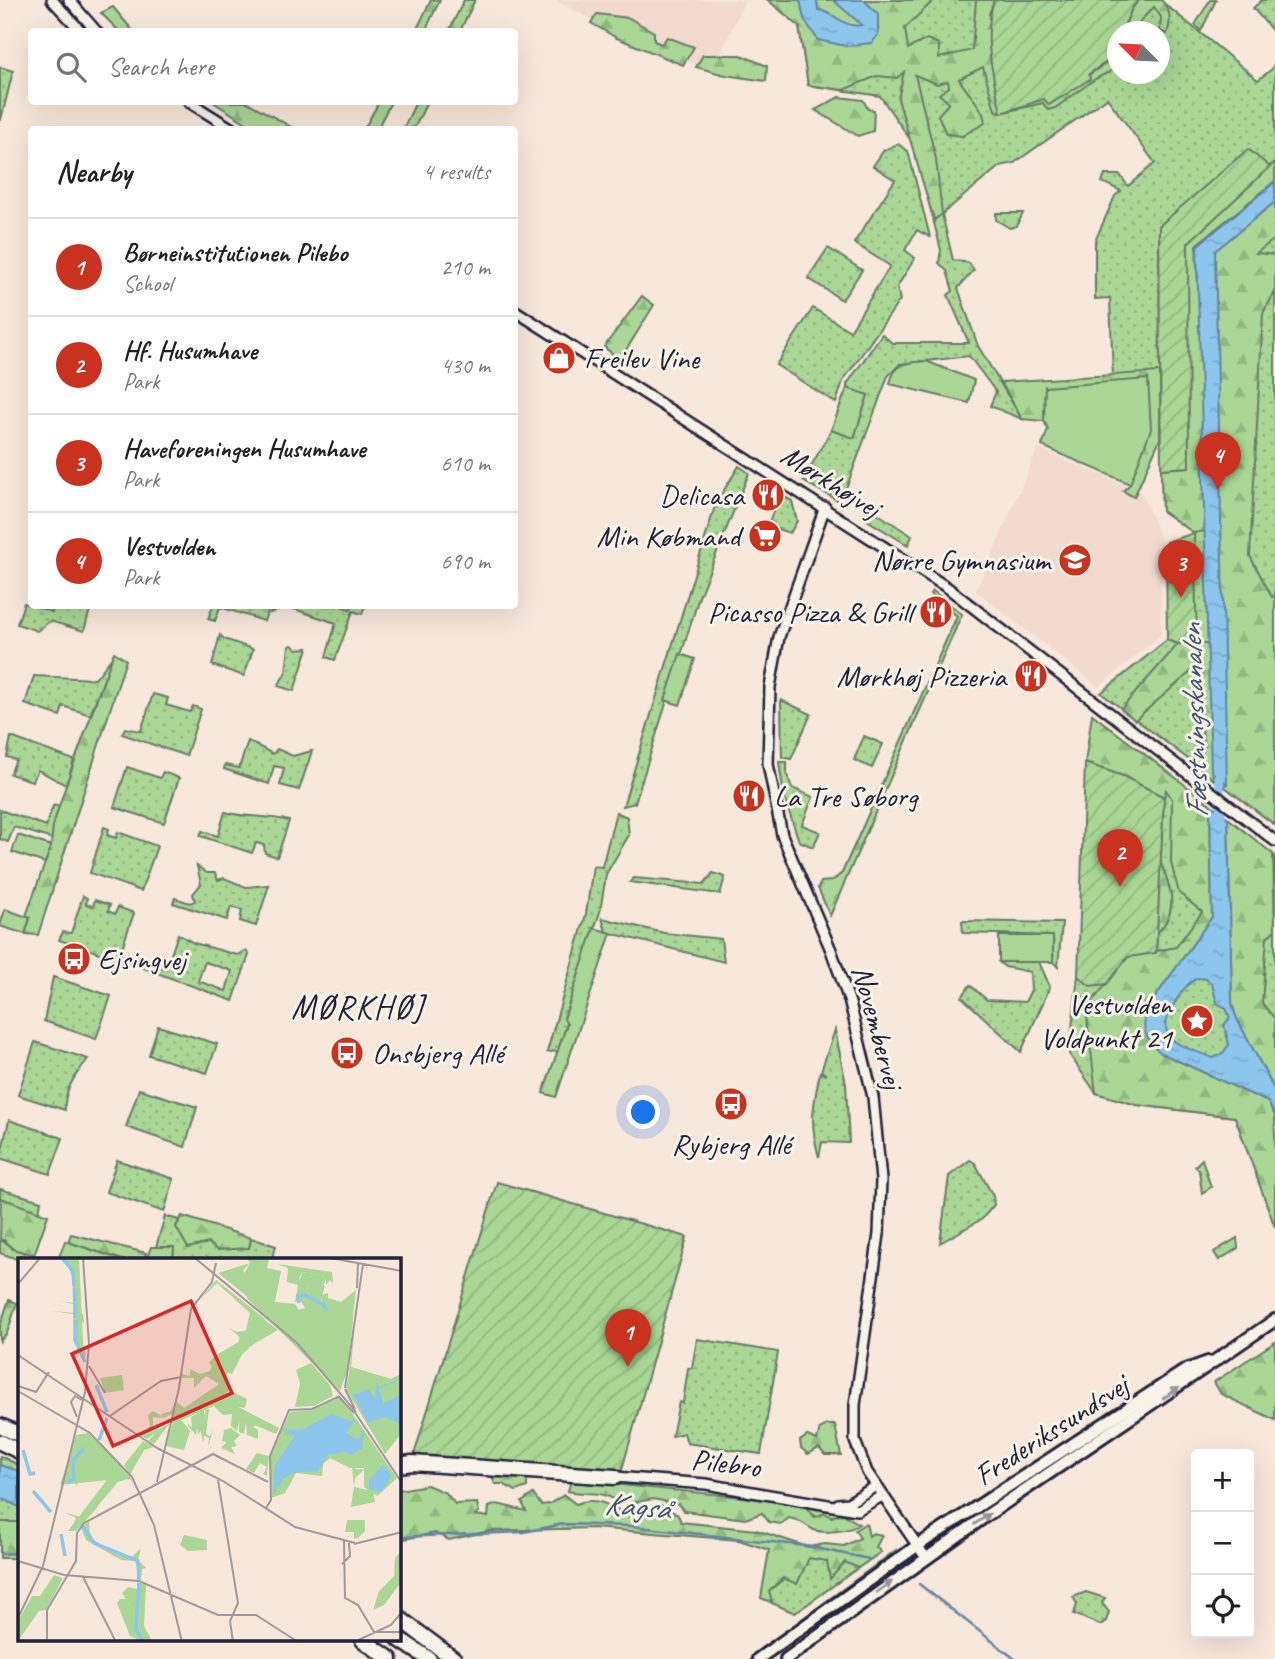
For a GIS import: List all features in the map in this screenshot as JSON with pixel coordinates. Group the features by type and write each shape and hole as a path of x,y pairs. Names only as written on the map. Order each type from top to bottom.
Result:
{"highway":[{"path":"0,1423 18,1426"},
{"path":"0,1423 18,1433"},
{"path":"0,1442 18,1451"},
{"path":"401,1465 412,1462 615,1477"},
{"path":"401,1473 428,1465"},
{"path":"401,1619 454,1659"},
{"path":"401,1640 429,1659"},
{"path":"366,1642 390,1659"}],"main road":[{"name":"Frederikssundsvej","path":"786,1659 926,1558 1275,1320"},
{"name":"Frederikssundsvej","path":"758,1659 917,1546 1186,1370 1214,1360"}],"street":[{"path":"52,0 78,28"},
{"path":"69,0 94,28"},
{"path":"194,105 228,126"},
{"name":"Mørkhøjvej","path":"518,313 948,588 1275,841"},
{"name":"Novembervej","path":"825,507 779,637 769,688 768,764 782,835 847,993 873,1097 881,1180 879,1234 854,1424 861,1458 876,1486 926,1558"},
{"name":"Pilebro","path":"615,1477 706,1484 857,1510 882,1496"},
{"name":"Pilebro","path":"829,1504 848,1503 876,1486"}],"shaded area":[{"path":"554,0 745,0 713,70 646,47"},
{"name":"Nørre Gymnasium","path":"1038,448 1142,493 1161,540 1161,635 1099,687 976,591"}],"green space":[{"path":"431,0 440,0 426,28 417,28"},
{"path":"464,0 475,0 461,28 450,28"},
{"path":"768,0 994,0 989,14 1107,56 1107,84 1170,84 1170,21 1136,21 1153,4 1166,5 1258,80 1272,69 1275,61 1275,825 1101,693 1167,640 1178,644 1193,556 1194,533 1162,511 1161,469 1188,467 1188,242 1269,167 1159,226 1160,372 1113,377 1110,298 1095,299 1095,241 1115,196 1121,191 1102,182 1105,175 1120,175 1128,186 1155,163 1107,98 1014,163 1000,166 942,214 953,260 969,263 974,270 958,288 978,346 1022,419 990,406 996,392 969,356 900,364 888,376 841,502 803,481 831,430 854,438 868,395 847,388 847,384 882,334 892,343 969,343 948,295 953,291 947,271 939,263 941,250 914,145 880,96 808,85 799,26"},
{"path":"768,0 934,0 905,28 908,49 927,39 939,44 939,58 972,50 976,0 994,0 989,14 1089,75 1107,62 1107,73 1055,108 1048,110 1043,103 1001,113 995,110 983,67 959,79 978,106 985,123 962,136 946,134 938,115 949,103 939,94 949,87 948,81 937,84 915,75 936,159 942,214 934,220 898,99 904,72 897,78 877,76 843,90 808,85 799,26"},
{"path":"994,0 1139,0 1126,21 1107,21 1107,62 1089,74 1090,79 1049,105 1044,99 1001,113 989,42"},
{"path":"1139,0 1161,0 1167,7 1169,21 1161,21 1154,7 1141,21 1127,21"},
{"path":"1210,0 1216,0 1201,31 1195,25"},
{"path":"1262,0 1275,0 1275,34 1253,8"},
{"path":"113,7 130,28 116,28 101,13"},
{"path":"597,14 629,18 654,32 654,41 662,44 667,37 694,47 683,65 617,38 591,23"},
{"path":"703,55 741,55 767,66 766,81 725,75 696,67"},
{"path":"0,67 13,71 1,120 0,120"},
{"path":"839,97 863,100 868,109 874,110 873,131 858,136 815,110"},
{"path":"218,105 252,105 290,126 251,126"},
{"path":"377,105 389,105 379,126 366,126"},
{"path":"415,105 426,105 415,126 404,126"},
{"path":"898,144 908,151 930,237 917,230 905,250 915,258 897,287 900,300 843,381 836,403 776,365 813,308 850,331 890,266 854,243 895,180 873,166 884,150"},
{"path":"1248,149 1270,167 1188,243 1189,467 1161,469 1159,226"},
{"path":"1275,162 1275,181 1196,245 1211,530 1194,533 1162,511 1161,469 1188,467 1188,242"},
{"path":"1275,200 1275,239 1256,253 1275,255 1275,292 1263,313 1250,556 1272,597 1275,595 1275,825 1225,787 1213,250"},
{"path":"996,213 1023,213 1017,226 1010,228 996,220"},
{"path":"828,248 862,270 842,300 808,278"},
{"path":"642,296 654,305 620,360 604,347"},
{"path":"926,361 974,380 969,403 890,384 894,371 902,365"},
{"path":"1160,372 1160,439 1134,497 1123,491 1130,484 1045,387 1044,421 1022,419 1001,382"},
{"path":"1148,379 1151,429 1130,484 1042,446 1048,429 1044,421 1045,387"},
{"path":"847,388 868,395 854,438 831,430"},
{"path":"739,466 749,473 700,594 635,803 623,806 716,503"},
{"path":"779,494 792,501 797,521 790,533 768,526"},
{"path":"872,510 912,536 908,545 862,517"},
{"path":"1194,533 1197,642 1178,644 1167,640 1166,542"},
{"path":"933,591 962,614 830,916 818,888 821,882 832,881 842,873 957,616 931,594"},
{"path":"24,603 28,604 28,609 52,612 54,609 90,609 84,631 50,621 37,631 17,624"},
{"path":"212,609 219,609 215,621 208,619"},
{"path":"226,609 269,609 264,621"},
{"path":"294,609 364,609 362,614 353,611 335,660 326,657 336,623"},
{"path":"220,635 224,639 253,649 244,676 212,665"},
{"path":"1197,642 1209,645 1213,779 1203,771 1201,663 1135,720 1121,709 1178,644"},
{"path":"289,646 297,649 308,648 294,691 278,686 286,672"},
{"path":"114,652 126,660 38,935 25,934 30,918 26,916 51,846 53,825"},
{"path":"680,654 695,659 680,705 665,700"},
{"path":"113,656 90,715 63,706 60,716 25,704 34,676 95,679"},
{"path":"153,694 168,698 166,705 190,712 193,706 201,709 186,756 122,734 125,728 141,731"},
{"path":"781,700 811,714 791,759 782,757"},
{"path":"1092,714 1210,804 1212,917 1149,1006 1161,1053 1268,1102 1275,1116 1275,1227 1235,1117 1137,1105 1096,1093 1086,1009 1128,957 1176,947 1202,912 1179,893 1171,863 1172,799 1166,790 1164,797 1123,776 1085,763"},
{"path":"864,736 883,744 872,768 854,760"},
{"path":"11,737 74,760 66,785 38,770 32,781 10,774 16,760 7,757"},
{"path":"248,741 273,754 277,749 293,756 312,751 299,790 280,785 284,768 274,766 269,784 224,769 225,765 239,768"},
{"path":"779,762 787,762 787,774 792,788 813,797 802,825 820,832 813,847 799,841 784,797"},
{"path":"1085,763 1123,776 1164,797 1156,953 1128,957 1107,984 1090,986 1078,976"},
{"path":"127,767 160,778 163,772 179,778 164,823 114,807"},
{"path":"1169,775 1275,856 1275,1227 1235,1117 1137,1105 1096,1093 1069,1054 1078,976 1107,984 1128,957 1156,953 1164,797"},
{"path":"59,805 52,839 14,827 8,842 0,839 0,810 46,826 53,806"},
{"path":"225,812 289,821 277,857 265,853 264,845 256,843 252,853 200,836 202,831 218,836"},
{"path":"616,812 627,817 629,835 606,874 600,912 564,1018 567,1024 558,1051 547,1052 586,914 593,866 602,867"},
{"path":"1228,818 1273,854 1275,930 1267,937 1262,1003 1275,1019 1275,1091 1236,1017 1232,1003"},
{"path":"104,827 109,829 107,835 116,838 118,832 157,846 141,891 90,873"},
{"path":"18,835 51,846 45,863 12,852"},
{"path":"1160,861 1170,889 1171,907 1169,916 1157,933"},
{"path":"197,866 207,873 215,873 218,880 224,878 246,887 269,885 256,926 240,921 242,910 231,907 227,920 173,903 175,898 190,903 195,901 193,894 201,884"},
{"path":"713,873 725,877 720,894 630,882 634,878 704,884"},
{"path":"83,896 87,898 86,904 93,906 95,900 110,905 108,911 115,914 118,907 134,913 118,959 59,940 63,932 71,933"},
{"path":"5,909 30,918 25,934 0,926"},
{"path":"602,918 664,933 721,939 724,962 606,932"},
{"path":"962,921 1062,923 1058,967 1053,962 1052,936 963,933"},
{"path":"594,928 611,933 556,1097 543,1093 567,1024 564,1019"},
{"path":"178,934 194,943 237,955 246,951 249,955 233,1001 141,967 142,962 166,969","holes":["205,962 232,971 226,991 198,981"]},
{"path":"999,936 1053,936 1053,962 999,962"},
{"path":"999,962 1039,962 1050,987 1021,1052 962,997 970,985 987,1000 1025,1002 1031,990 1030,972 1005,967"},
{"path":"53,977 111,996 96,1039 44,1021"},
{"path":"158,1026 217,1044 207,1073 149,1055"},
{"path":"835,1030 846,1084 849,1143 822,1142 819,1157 813,1124 814,1105 820,1072 827,1075 821,1071"},
{"path":"35,1042 88,1059 68,1089 65,1110 18,1095"},
{"path":"139,1089 197,1107 185,1147 126,1127"},
{"path":"9,1120 63,1138 50,1174 0,1158"},
{"path":"1202,1159 1211,1187 1202,1193 1199,1170 1195,1166"},
{"path":"117,1160 174,1179 164,1212 106,1192"},
{"path":"970,1160 975,1163 993,1196 994,1205 982,1219 940,1243 949,1176"},
{"path":"497,1182 687,1237 621,1473 414,1455"},
{"path":"0,1189 41,1201 39,1212 0,1200"},
{"path":"1,1198 48,1215 34,1255 13,1249 4,1240 0,1240"},
{"path":"165,1216 179,1220 176,1227 208,1243 249,1248 251,1238 276,1246 272,1258 173,1258 174,1247 156,1247"},
{"path":"182,1216 251,1238 249,1248 217,1250 208,1243 188,1248 176,1227"},
{"path":"71,1234 146,1253 145,1258 116,1258 68,1242"},
{"path":"1237,1238 1238,1248 1219,1260 1214,1252"},
{"path":"0,1240 25,1252 18,1259 0,1253"},
{"path":"65,1241 116,1258 59,1258"},
{"path":"151,1247 174,1247 173,1258 147,1258"},
{"path":"9,1300 17,1303 7,1333 0,1341 0,1326"},
{"path":"697,1339 778,1352 761,1454 687,1443 684,1433 672,1436 679,1402 683,1403 688,1368 692,1368"},
{"path":"1275,1342 1275,1420 1221,1394 1214,1382"},
{"path":"835,1425 841,1455 825,1455 819,1448 808,1454 801,1448 800,1441 807,1436 817,1440 820,1429"},
{"path":"0,1456 18,1465 18,1558 0,1558"},
{"path":"490,1473 527,1477 527,1487 516,1491 503,1484 495,1484"},
{"path":"571,1480 802,1503 815,1517 825,1513 831,1517 843,1514 859,1524 844,1530 824,1532 789,1518 781,1524 769,1522 762,1513 745,1519 684,1511 678,1504 653,1499 632,1503 620,1496 614,1499 568,1491"},
{"path":"427,1485 446,1493 455,1504 477,1503 479,1512 476,1515 488,1517 489,1507 497,1504 526,1511 522,1502 533,1494 541,1505 549,1504 564,1495 576,1504 595,1501 625,1513 630,1508 658,1513 661,1505 678,1515 681,1522 756,1530 808,1547 825,1544 844,1546 860,1538 855,1530 866,1523 869,1536 873,1533 882,1535 876,1547 881,1552 858,1568 845,1562 830,1579 827,1561 809,1558 797,1584 783,1578 769,1591 772,1603 761,1598 769,1550 739,1540 593,1528 489,1531 449,1540 435,1533 401,1540 401,1490"},
{"path":"802,1503 862,1514 815,1517"},
{"path":"0,1522 18,1522 18,1558 0,1558"},
{"path":"896,1550 896,1552 802,1619"},
{"path":"809,1558 845,1562 858,1568 795,1613 772,1603 769,1591"},
{"path":"876,1581 812,1633 810,1631"},
{"path":"1086,1592 1105,1598 1102,1603 1109,1612 1106,1621 1100,1625 1074,1614 1077,1604 1073,1597"}],"water":[{"path":"800,0 817,0 818,10 856,26 862,25 833,0 864,0 878,14 878,35 872,43 846,46 818,40 804,19"},
{"path":"1275,182 1275,202 1215,251 1227,784 1211,771 1197,250 1198,245"},
{"path":"1210,804 1228,818 1232,1003 1236,1017 1275,1091 1275,1116 1268,1102 1161,1053 1145,1032 1149,1006 1212,917","holes":["1198,978 1206,979 1212,984 1217,1003 1226,1008 1230,1018 1224,1025 1229,1045 1221,1055 1213,1058 1172,1040 1166,1025 1169,1014 1185,988"]},
{"path":"0,1465 18,1471 18,1507 0,1498"}],"waterway":[{"name":"Fæstningskanalen","path":"1219,768 1221,824"},
{"name":"Kagså","path":"401,1537 524,1532 563,1524 630,1526 806,1546 869,1559"},
{"name":"Kagså","path":"0,1554 18,1553"},
{"name":"Kagså","path":"919,1584 1015,1659"}],"place":[{"name":"Freilev Vine","path":"559,358"},
{"name":"Vestvolden","path":"1218,490"},
{"name":"Delicasa","path":"768,495"},
{"name":"Min Købmand","path":"765,536"},
{"name":"Nørre Gymnasium","path":"1075,560"},
{"name":"Haveforeningen Husumhave","path":"1181,598"},
{"name":"Picasso Pizza & Grill","path":"936,612"},
{"name":"Mørkhøj Pizzeria","path":"1031,676"},
{"name":"La Tre Søborg","path":"749,796"},
{"name":"Hf. Husumhave","path":"1120,887"},
{"name":"Ejsingvej","path":"74,959"},
{"name":"Vestvolden Voldpunkt 21","path":"1197,1021"},
{"name":"Onsbjerg Allé","path":"347,1053"},
{"name":"Rybjerg Allé","path":"731,1104"},
{"name":"Børneinstitutionen Pilebo","path":"628,1367"}],"district":[{"name":"MØRKHØJ","path":"358,1007"}]}
